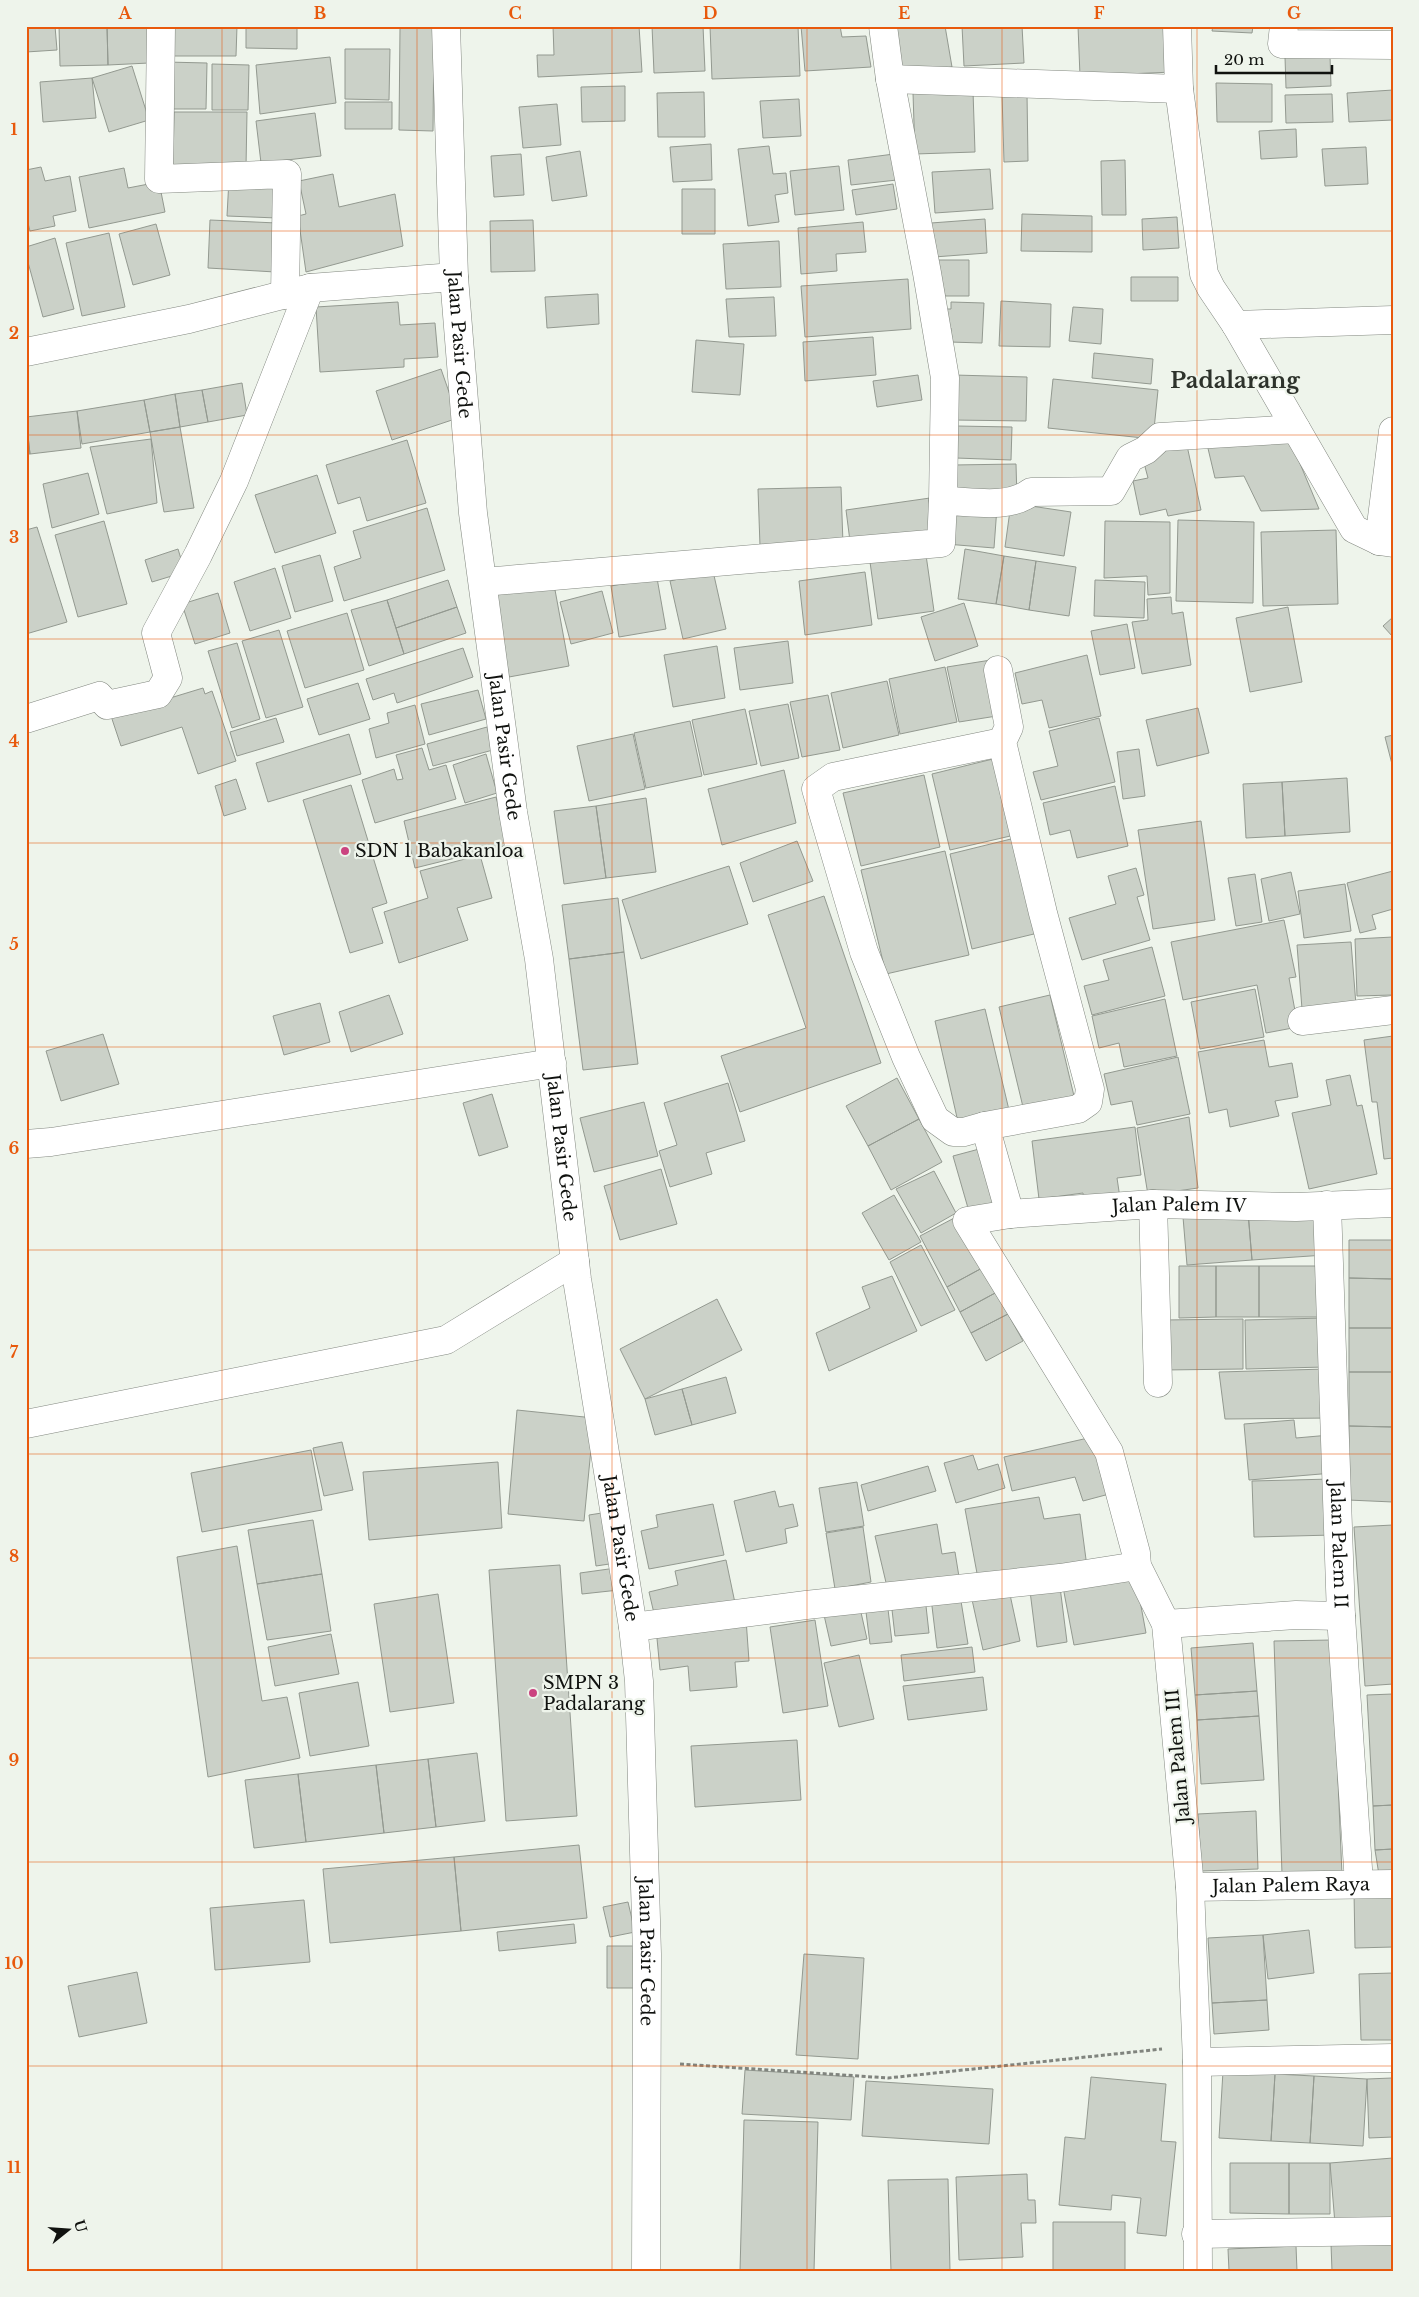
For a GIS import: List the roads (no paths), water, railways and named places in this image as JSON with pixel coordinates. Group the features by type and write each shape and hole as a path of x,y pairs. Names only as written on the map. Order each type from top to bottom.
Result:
{"street":[{"path":"26,719 99,696 107,705 158,694 168,678 156,633 198,556 234,481 297,292 287,174 160,179 161,26"},
{"name":"Jalan Pasir Gede","path":"446,26 454,278 473,513 513,812 539,959 575,1261 640,1681 644,1787 647,2062 646,2271"},
{"path":"483,582 941,543 945,378 928,273 890,79 883,26"},
{"path":"1178,26 1179,89 1204,274 1211,288 1236,325 1354,529 1386,542 1393,431"},
{"path":"1284,26 1282,44 1393,45"},
{"path":"890,79 1179,89"},
{"path":"26,352 189,318 297,292 454,278"},
{"path":"1236,325 1393,320"},
{"path":"943,501 1007,502 1022,499 1031,492 1111,491 1130,458 1146,450 1160,437 1296,429"},
{"path":"998,670 1009,727 1002,742 1043,913 1090,1089 1088,1102 1078,1109 985,1126 964,1132 953,1132 935,1119 906,1056 864,952 816,789 833,777 1002,742"},
{"path":"1302,1021 1393,1010"},
{"path":"26,1144 51,1142 552,1063"},
{"path":"985,1126 1010,1214"},
{"name":"Jalan Palem IV","path":"1137,1566 1136,1553 1109,1452 967,1221 1010,1214 1153,1204 1296,1207 1393,1203"},
{"path":"1153,1204 1158,1383"},
{"name":"Jalan Palem II","path":"1327,1205 1341,1616 1359,1883"},
{"path":"26,1424 446,1340 575,1261"},
{"path":"633,1627 806,1605 1060,1578 1137,1566 1166,1624 1296,1615 1341,1616"},
{"name":"Jalan Palem III","path":"1166,1624 1190,1888 1197,2054 1196,2234 1198,2271"},
{"name":"Jalan Palem Raya","path":"1190,1888 1359,1883 1393,1884"},
{"path":"1197,2054 1393,2058"},
{"path":"1196,2234 1393,2231"}],"place":[{"name":"SDN 1 Babakanloa","path":"345,851"},
{"name":"SMPN 3 Padalarang","path":"533,1693"}],"district":[{"name":"Padalarang","path":"1235,380"}]}
